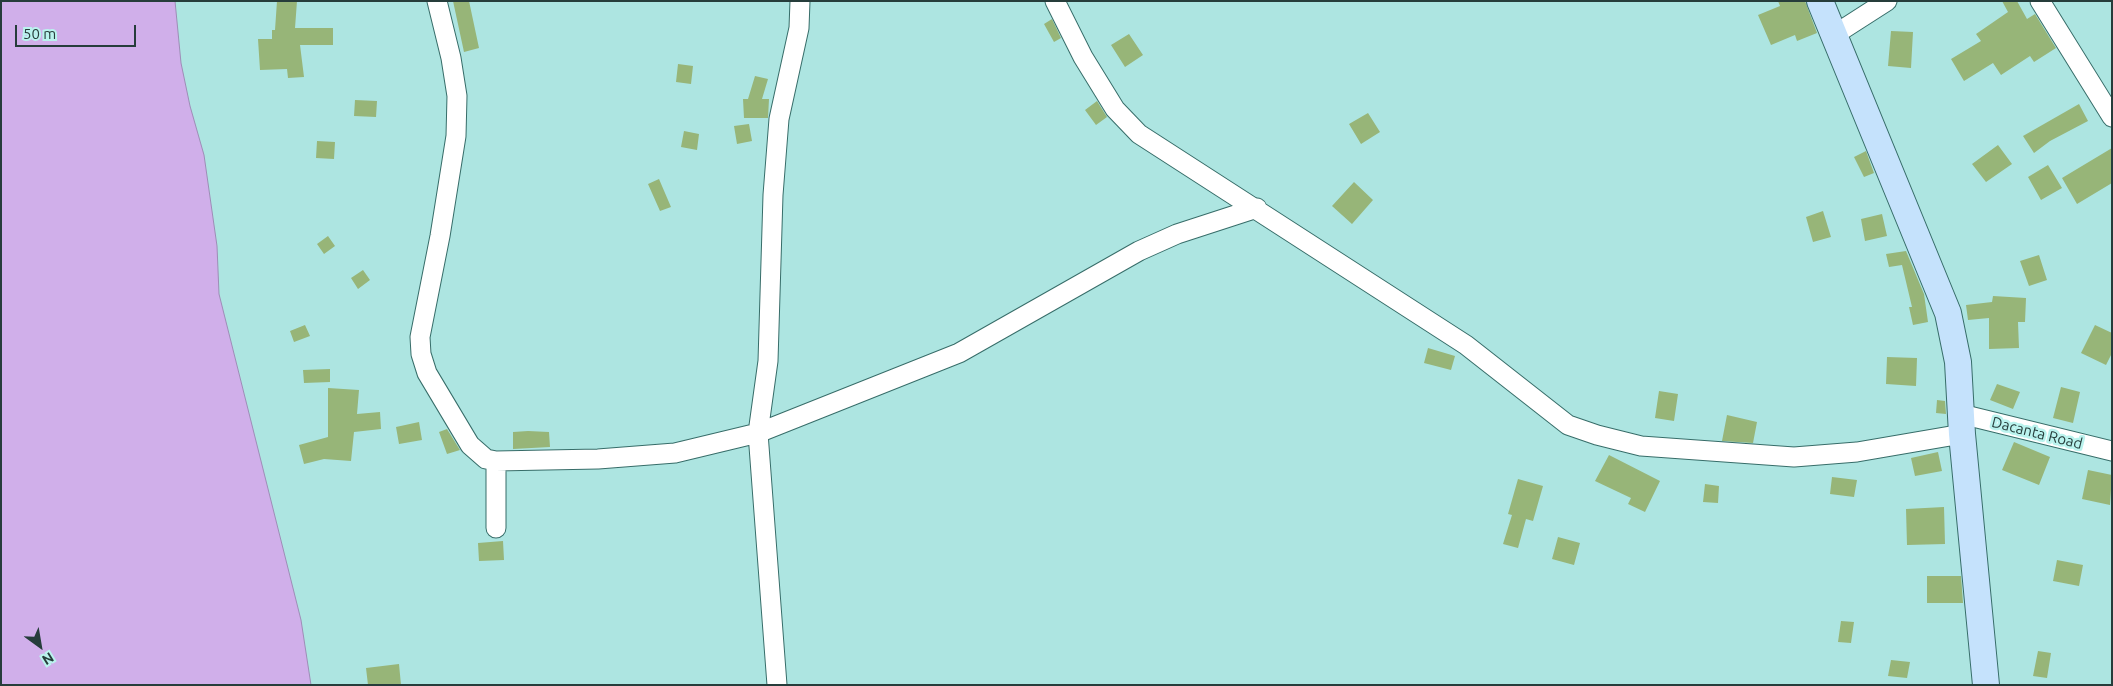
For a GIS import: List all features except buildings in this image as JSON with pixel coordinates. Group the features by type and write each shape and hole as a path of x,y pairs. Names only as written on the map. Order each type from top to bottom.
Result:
{"street":[{"path":"437,1 457,96 456,136 440,236 420,337 421,354 431,380 470,445 478,454 496,461 598,459 674,453 758,433 959,353 1139,251 1177,234 1257,208"},
{"path":"776,685 758,433 768,361 773,195 779,119 799,28 800,1"},
{"path":"1055,1 1083,57 1115,109 1138,134 1257,208 1380,291 1466,345 1568,425 1597,435 1642,446 1794,457 1857,452 1962,424"},
{"path":"1820,1 1948,313 1958,362 1986,685"},
{"path":"1834,35 1887,1"},
{"path":"2040,1 2112,117"},
{"name":"Dacanta Road","path":"1962,424 2112,451"},
{"path":"496,461 496,528"}],"shaded area":[{"path":"1,1 175,1 181,63 190,106 204,155 217,246 219,294 301,620 311,685 1,685"}]}
